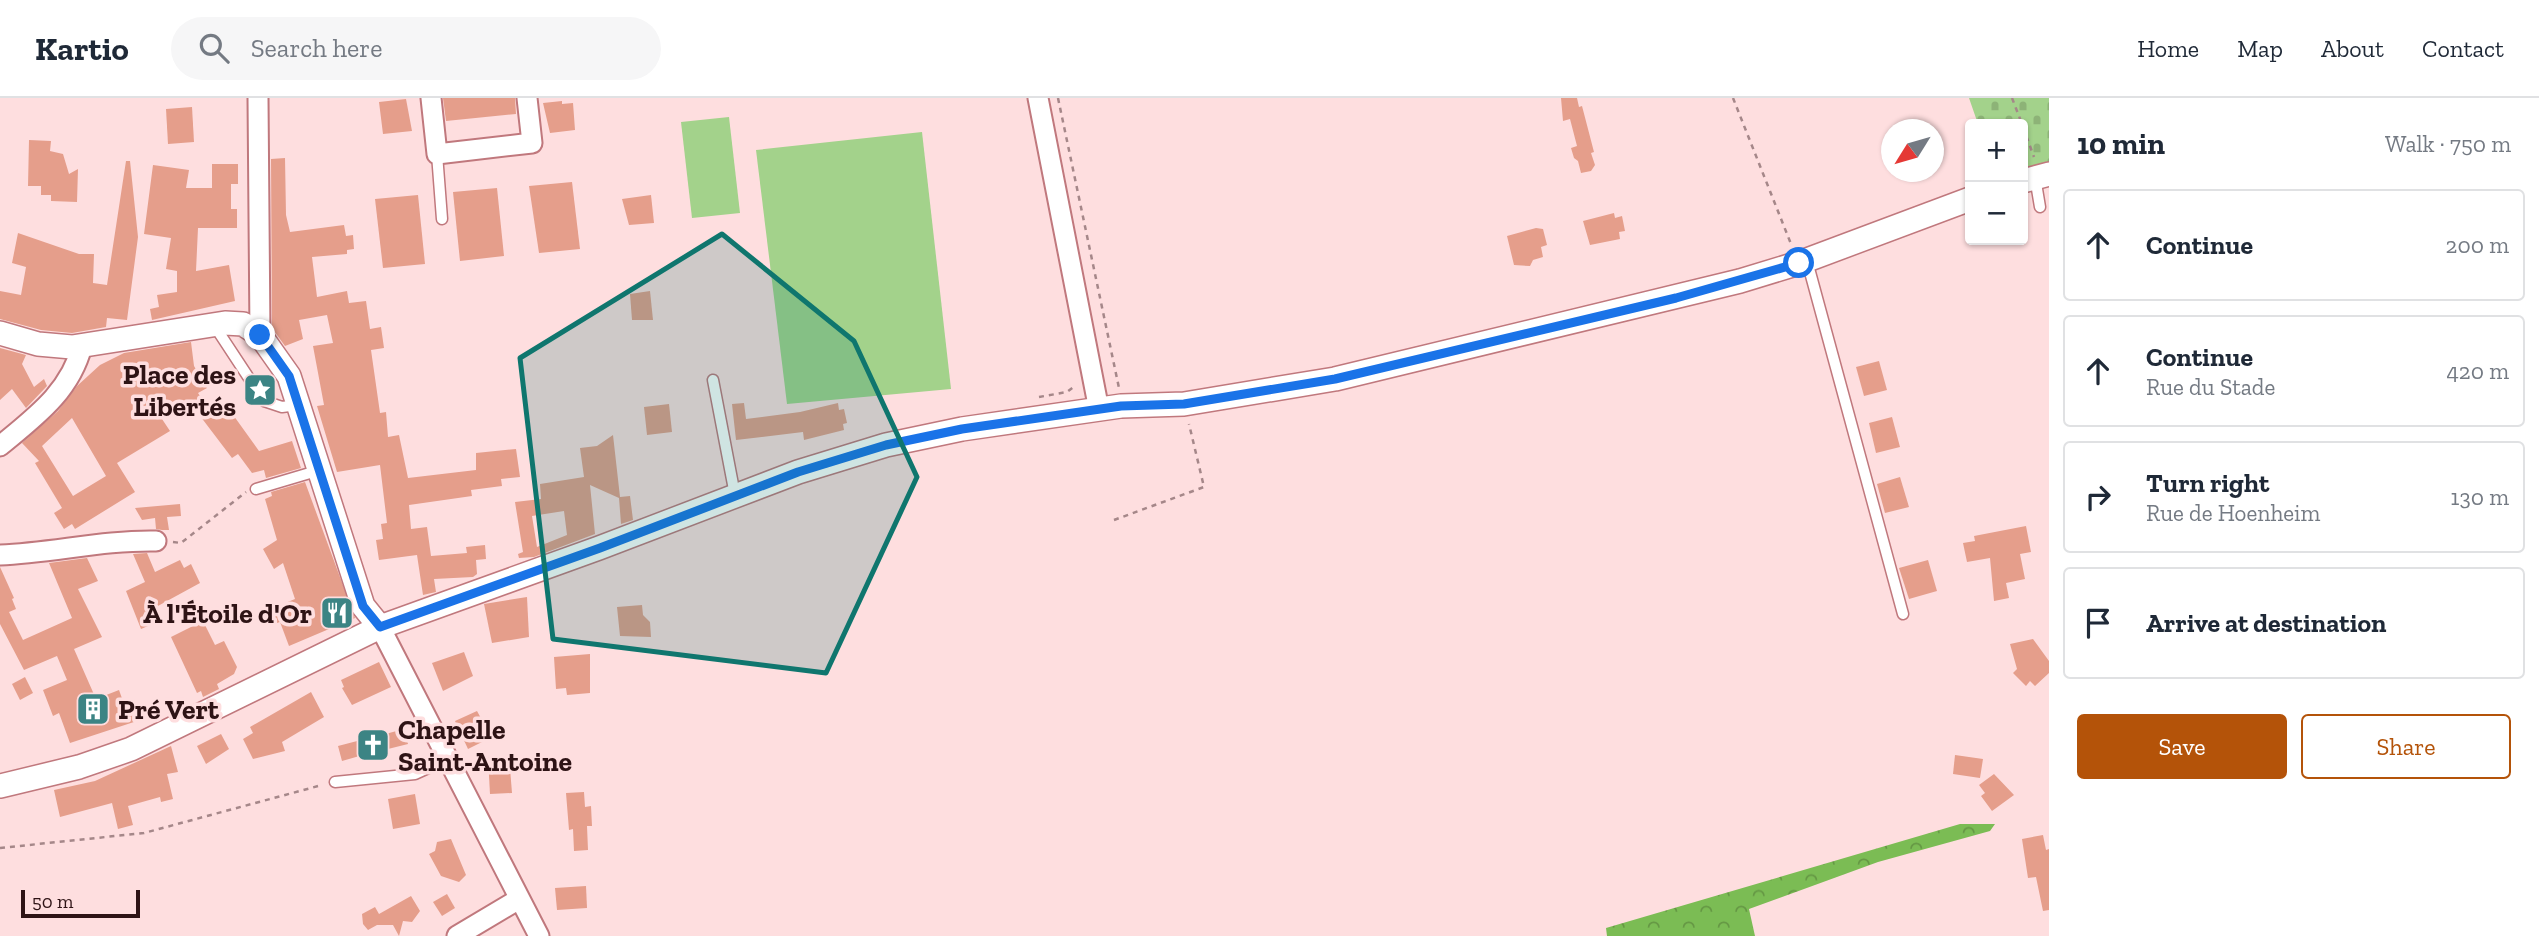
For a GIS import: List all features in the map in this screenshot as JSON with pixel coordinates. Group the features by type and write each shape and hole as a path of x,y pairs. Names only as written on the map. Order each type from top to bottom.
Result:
{"street":[{"path":"258,98 260,335"},
{"path":"431,98 437,154 532,143 527,98"},
{"path":"1038,98 1110,408"},
{"path":"0,786 66,771 131,749 380,627 600,548 736,495 886,445 962,429 1110,408 1184,404 1335,379 1676,298 1803,262 1965,201"},
{"path":"0,333 53,346 82,346 213,325 243,324 260,335 289,376 363,606 380,627 539,936"},
{"path":"0,446 48,406 66,384 82,346"},
{"path":"0,555 30,554 125,540 156,541"},
{"path":"457,936 519,898"}],"lane":[{"path":"437,154 442,219"},
{"path":"2036,178 2040,207"},
{"path":"1803,262 1903,614"},
{"path":"213,325 264,401 282,407 300,405"},
{"path":"713,380 736,495"},
{"path":"256,489 320,470"},
{"path":"335,782 415,774 448,760"}],"path":[{"path":"1058,98 1113,347 1110,408"},
{"path":"1733,98 1803,262"},
{"path":"2012,98 2020,119"},
{"path":"2028,141 2036,162 2036,178"},
{"path":"1114,520 1203,487 1184,404"},
{"path":"156,541 181,543 240,494"},
{"path":"0,848 144,833 335,782"}],"highlighted area":[{"path":"722,234 854,341 917,477 826,673 553,639 520,358"}],"green space":[{"path":"1969,98 2049,98 2049,162 2028,168 2028,119 1976,119"},
{"path":"729,117 740,213 692,218 681,122"},
{"path":"922,132 951,389 787,404 756,150"},
{"path":"1960,824 1995,824 1990,831 1878,862 1749,909 1755,936 1607,936 1606,928"}],"building":[{"path":"443,98 515,98 516,114 446,121"},
{"path":"1561,98 1577,98 1579,107 1582,106 1594,152 1591,153 1595,165 1591,171 1581,173 1578,161 1574,158 1571,148 1577,146 1570,119 1563,121"},
{"path":"406,99 412,131 383,134 379,102"},
{"path":"562,101 562,104 573,103 575,130 550,133 543,103"},
{"path":"192,107 194,142 168,144 166,109"},
{"path":"29,140 51,141 50,151 63,154 69,174 78,169 77,202 51,201 51,195 41,195 41,186 28,186"},
{"path":"285,158 286,215 290,232 344,225 346,236 353,235 354,249 347,250 347,254 312,257 317,297 347,291 349,303 366,301 370,329 381,327 384,348 371,350 380,413 386,412 388,437 399,435 408,478 476,470 476,453 516,449 520,477 501,479 502,486 471,490 472,496 409,505 411,529 427,527 431,556 467,553 466,547 485,545 486,559 476,560 477,574 473,577 434,579 436,592 423,595 417,555 379,560 376,540 383,539 381,524 387,523 380,465 337,472 317,406 324,405 313,346 333,343 327,315 299,320 303,339 285,346 272,328 271,159"},
{"path":"126,161 130,161 138,237 127,320 107,318 106,327 72,333 41,330 0,319 0,291 21,295 26,267 12,263 18,233 79,254 94,254 93,283 107,285"},
{"path":"212,164 238,164 238,184 231,184 231,209 237,209 237,228 198,228 196,271 229,265 235,301 152,320 150,309 159,307 157,295 177,292 177,271 166,269 171,238 144,234 153,165 189,170 186,188 212,188"},
{"path":"572,182 580,249 539,253 529,186"},
{"path":"497,188 504,256 460,261 453,192"},
{"path":"418,195 425,264 383,268 375,199"},
{"path":"651,195 654,223 629,225 622,199"},
{"path":"1614,213 1615,218 1622,216 1625,231 1619,232 1620,239 1590,245 1583,221"},
{"path":"1536,228 1543,229 1547,245 1541,247 1543,257 1533,260 1530,266 1514,265 1507,236"},
{"path":"650,291 653,320 632,320 630,294"},
{"path":"191,342 194,366 207,388 198,393 211,413 226,405 259,451 292,441 301,468 266,478 264,470 252,473 238,454 232,458 191,404 162,419 170,431 117,463 135,492 75,529 72,524 64,529 54,513 62,508 35,463 39,461 22,443 58,411 77,386 100,365 124,353","holes":["72,418 106,476 73,496 42,446"]},
{"path":"0,348 26,355 22,364 34,387 44,379 47,386 26,408 12,389 0,400"},
{"path":"1879,361 1887,390 1864,396 1856,367"},
{"path":"744,403 746,419 800,412 838,403 839,410 844,409 847,423 843,424 844,430 804,440 803,432 736,440 732,404"},
{"path":"669,404 672,432 647,435 644,407"},
{"path":"1892,417 1900,447 1876,453 1869,423"},
{"path":"613,435 620,497 630,496 633,520 621,524 619,498 590,485 595,534 534,557 519,558 518,554 523,552 515,502 541,499 540,484 584,477 580,448 597,446","holes":["564,511 567,535 537,547 532,516"]},
{"path":"1900,477 1909,507 1885,513 1877,484"},
{"path":"305,482 355,618 289,646 280,622 274,624 268,610 295,599 283,563 274,569 263,549 277,540 265,499 272,496 271,492"},
{"path":"180,504 181,516 167,517 169,530 156,529 155,518 142,520 135,508"},
{"path":"2026,526 2031,552 2020,554 2025,579 2006,583 2009,598 1994,601 1990,558 1967,562 1963,543 1975,541 1974,536"},
{"path":"147,553 155,572 180,560 184,568 191,564 200,583 156,607 162,620 141,629 126,591 145,582 133,554"},
{"path":"87,558 98,581 78,589 102,637 74,649 96,699 119,690 124,704 133,701 140,720 70,743 59,713 53,716 43,690 67,680 57,656 24,670 0,624 0,567 14,598 12,599 16,609 9,612 23,640 72,618 49,563"},
{"path":"1928,560 1937,591 1909,599 1899,568"},
{"path":"527,597 529,637 492,643 484,604"},
{"path":"642,605 643,615 650,622 651,637 620,636 617,607"},
{"path":"203,621 215,645 224,641 237,667 234,674 217,684 219,689 203,697 201,691 197,693 171,637"},
{"path":"2033,639 2049,661 2049,673 2035,686 2030,681 2026,686 2013,673 2017,669 2010,644"},
{"path":"464,652 473,676 443,691 432,663"},
{"path":"590,654 590,693 567,695 566,688 556,689 554,657"},
{"path":"379,662 391,687 352,705 342,688 344,687 341,680"},
{"path":"25,677 33,693 20,700 12,684"},
{"path":"311,692 324,717 282,742 285,751 253,759 243,739 253,733 250,727"},
{"path":"477,711 483,722 479,724 486,740 468,749 455,721"},
{"path":"404,729 408,744 380,751 378,736"},
{"path":"221,734 229,749 206,764 197,746"},
{"path":"361,740 363,755 342,761 338,746"},
{"path":"171,746 178,772 167,774 173,799 161,802 160,797 128,806 133,825 118,829 112,803 60,817 54,790 95,781"},
{"path":"1955,755 1983,759 1980,778 1953,774"},
{"path":"509,756 512,793 490,794 488,757"},
{"path":"1994,774 2014,795 1992,811 1981,796 1985,793 1979,785"},
{"path":"584,792 585,807 591,806 592,826 587,826 588,850 574,851 566,793"},
{"path":"415,794 420,824 393,829 388,799"},
{"path":"2043,835 2046,850 2049,849 2049,910 2043,911 2036,877 2028,878 2022,839"},
{"path":"451,839 466,875 459,882 441,876 429,854 435,851 437,842"},
{"path":"586,886 587,908 557,910 555,888"},
{"path":"447,894 455,908 442,916 433,902"},
{"path":"411,896 420,911 412,922 403,921 399,936 393,925 377,925 368,930 363,924 362,914 375,907 379,914"}],"place":[{"name":"Place des Libertés","path":"260,390"},
{"name":"À l'Étoile d'Or","path":"337,613"},
{"name":"Pré Vert","path":"93,709"},
{"name":"Chapelle Saint-Antoine","path":"373,745"}],"route":[{"path":"260,335 289,376 363,606 380,627 600,548 703,506 798,472 886,445 962,429 1121,406 1184,404 1335,379 1676,298 1799,263"}]}
